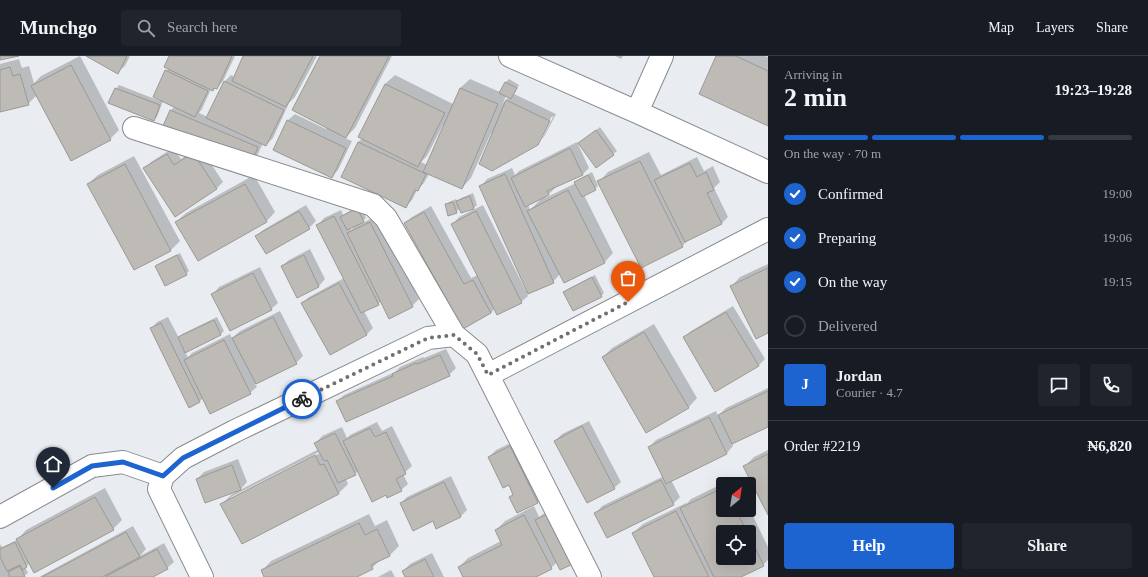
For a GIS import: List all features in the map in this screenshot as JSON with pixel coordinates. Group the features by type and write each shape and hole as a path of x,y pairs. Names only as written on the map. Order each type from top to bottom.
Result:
{"street":[{"path":"510,56 768,172"},
{"path":"637,112 662,56"},
{"path":"134,128 373,205 386,218 454,335 477,354 590,577"},
{"path":"488,375 768,229"},
{"path":"202,577 159,489 163,476 183,458 428,338 454,335"},
{"path":"0,517 92,466 123,462 163,476"}],"building":[{"path":"0,56 19,56 0,60"},
{"path":"86,56 127,56 118,74"},
{"path":"169,56 232,56 217,89 214,88 213,91 164,67"},
{"path":"243,56 313,56 286,107 232,81"},
{"path":"320,56 389,56 346,138 292,110"},
{"path":"716,56 736,56 768,71 768,126 699,94"},
{"path":"71,65 111,140 71,161 31,86"},
{"path":"10,67 13,76 20,74 29,105 0,112 0,70"},
{"path":"165,70 208,91 195,117 153,97"},
{"path":"224,81 284,110 266,146 206,118"},
{"path":"505,82 517,88 511,99 499,93"},
{"path":"385,84 445,113 418,167 358,137"},
{"path":"115,88 160,105 154,121 108,103"},
{"path":"460,88 498,104 462,189 423,172"},
{"path":"506,100 550,121 538,145 492,171 479,164"},
{"path":"170,110 258,147 251,164 163,126"},
{"path":"287,120 346,148 332,178 273,150"},
{"path":"596,130 614,155 596,168 578,143"},
{"path":"358,142 426,174 418,191 415,190 406,208 341,177"},
{"path":"570,148 583,175 547,191 549,195 525,207 511,178"},
{"path":"193,153 217,189 175,217 143,168 167,154 174,165"},
{"path":"640,161 683,247 641,268 597,181"},
{"path":"690,163 697,177 706,172 714,190 707,193 722,224 685,242 654,180"},
{"path":"125,164 171,251 134,270 87,184"},
{"path":"505,174 554,283 528,294 479,186"},
{"path":"588,175 596,190 582,197 574,182"},
{"path":"245,184 267,222 198,261 175,222"},
{"path":"568,190 605,263 564,283 527,211"},
{"path":"470,196 474,209 461,213 456,201"},
{"path":"453,202 457,213 448,216 445,204"},
{"path":"357,208 364,222 347,230 340,217"},
{"path":"299,211 310,229 266,254 255,236"},
{"path":"476,211 522,303 497,315 451,224"},
{"path":"424,212 464,284 473,280 491,313 463,329 404,223"},
{"path":"334,216 379,305 361,313 316,225"},
{"path":"370,222 413,307 389,319 347,233"},
{"path":"177,255 187,275 165,286 155,266"},
{"path":"304,255 319,287 297,298 281,266"},
{"path":"768,268 768,333 756,339 730,286"},
{"path":"253,273 272,310 230,331 211,294"},
{"path":"592,277 602,297 573,311 563,292"},
{"path":"339,283 367,335 330,355 301,303"},
{"path":"726,312 759,366 715,392 683,337"},
{"path":"273,317 297,364 256,384 232,338"},
{"path":"214,320 221,335 185,353 178,337"},
{"path":"161,323 200,402 189,408 150,328"},
{"path":"644,332 689,408 646,433 602,357"},
{"path":"224,340 251,394 210,414 184,360"},
{"path":"440,355 450,376 346,422 336,401 393,376 392,374 416,363 417,364"},
{"path":"768,391 768,427 732,444 718,415"},
{"path":"709,417 727,454 666,484 648,447"},
{"path":"582,426 615,489 587,503 554,441"},
{"path":"370,428 375,437 386,432 406,474 396,479 402,491 387,498 386,495 372,502 343,441"},
{"path":"335,433 356,475 338,483 327,460 324,461 314,443"},
{"path":"510,446 538,503 517,513 509,497 513,495 509,485 503,488 488,457"},
{"path":"768,454 768,515 756,491 756,477 749,477 743,466"},
{"path":"315,455 320,465 324,464 339,494 242,544 220,504"},
{"path":"232,465 241,490 205,503 196,479"},
{"path":"661,480 674,505 607,538 594,513"},
{"path":"444,482 461,517 436,529 433,521 413,531 400,503"},
{"path":"716,491 716,517 740,517 744,525 716,525 716,565 756,565 756,550 764,566 741,577 714,577 680,508"},
{"path":"95,497 114,530 34,573 16,539"},
{"path":"676,511 709,577 654,577 632,533"},
{"path":"550,513 575,563 560,570 535,520"},
{"path":"524,515 552,569 536,577 463,577 458,567 502,545 495,530"},
{"path":"359,523 365,535 377,529 390,556 371,565 373,569 357,577 264,577 261,570"},
{"path":"126,532 140,557 102,577 42,577"},
{"path":"15,542 27,567 22,570 20,565 7,571 0,557 0,549"},
{"path":"157,549 168,569 153,577 105,577"},
{"path":"425,559 434,577 405,577 402,571"},
{"path":"20,566 25,577 10,577 8,572"}],"way so far":[{"path":"302,399 428,338 454,335 477,354 488,375 628,302"}],"route":[{"path":"53,488 92,466 123,462 163,476 183,458 302,399"}]}
